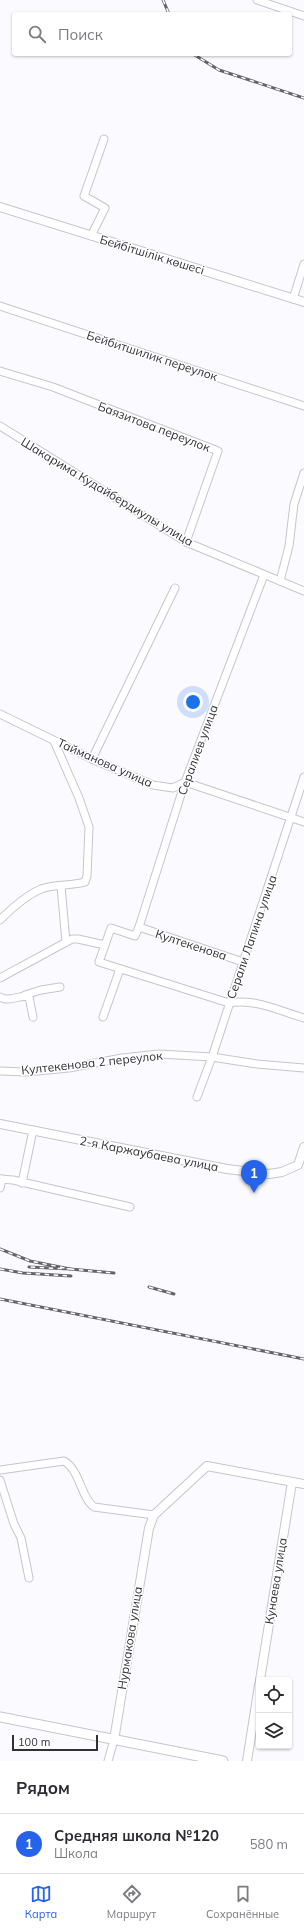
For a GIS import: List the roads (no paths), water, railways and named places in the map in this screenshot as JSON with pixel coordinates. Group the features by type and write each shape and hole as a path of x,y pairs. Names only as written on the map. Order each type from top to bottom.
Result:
{"main road":[{"path":"0,1717 223,1761"}],"street":[{"path":"258,0 304,16"},
{"path":"91,236 105,208 84,196 104,139"},
{"name":"Бейбітшілік көшесі","path":"0,207 304,302"},
{"path":"293,299 304,264"},
{"name":"Бейбитшилик переулок","path":"0,306 303,406"},
{"name":"Баязитова переулок","path":"0,370 53,387 218,451 186,542"},
{"path":"303,406 304,397"},
{"name":"Шакарима Кудайбердиулы улица","path":"0,426 186,542 304,590"},
{"path":"280,581 289,546 294,504 304,473"},
{"name":"Сералиев улица","path":"139,927 185,782 264,575"},
{"path":"92,760 175,588"},
{"name":"Тайманова улица","path":"0,714 92,760 153,785 173,788 185,782"},
{"path":"0,920 19,902 42,889 85,882 87,876 89,827 79,798 54,741"},
{"name":"Серали Лапина улица","path":"197,1097 212,1057 292,818 304,777"},
{"path":"185,782 304,822"},
{"path":"61,886 66,942"},
{"path":"139,927 135,936 111,928 99,962 229,1003 241,1001 251,1002 304,1018"},
{"name":"Култекенова","path":"139,927 243,962"},
{"path":"0,978 66,942 78,939 105,945"},
{"path":"102,1017 120,969"},
{"path":"0,997 11,1000 41,990 60,987"},
{"path":"25,995 29,997 33,1017"},
{"name":"Култекенова 2 переулок","path":"0,1071 26,1072 68,1068 122,1058 159,1054 212,1057 256,1064 304,1068"},
{"name":"2-я Каржаубаева улица","path":"0,1124 227,1169 268,1174 282,1172 301,1166"},
{"path":"22,1183 33,1130"},
{"path":"301,1166 304,1147"},
{"path":"0,1188 1,1179 130,1207"},
{"path":"0,1470 64,1460 68,1463 80,1481 90,1504 94,1507 154,1515 207,1466 304,1484"},
{"path":"0,1480 14,1524 21,1538 29,1578"},
{"name":"Кунаева улица","path":"260,1677 292,1482"},
{"name":"Нурмакова улица","path":"108,1761 114,1740 140,1576 149,1528 154,1515"},
{"path":"247,1761 256,1704"}],"railway":[{"path":"163,0 168,12"},
{"path":"196,56 219,70 304,98"},
{"path":"0,1249 30,1261 70,1269 29,1267"},
{"path":"0,1269 23,1273 71,1276"},
{"path":"70,1269 114,1273"},
{"path":"149,1287 174,1294"},
{"path":"0,1299 304,1359"}],"place":[{"name":"Средняя школа №120","path":"254,1193"}]}
